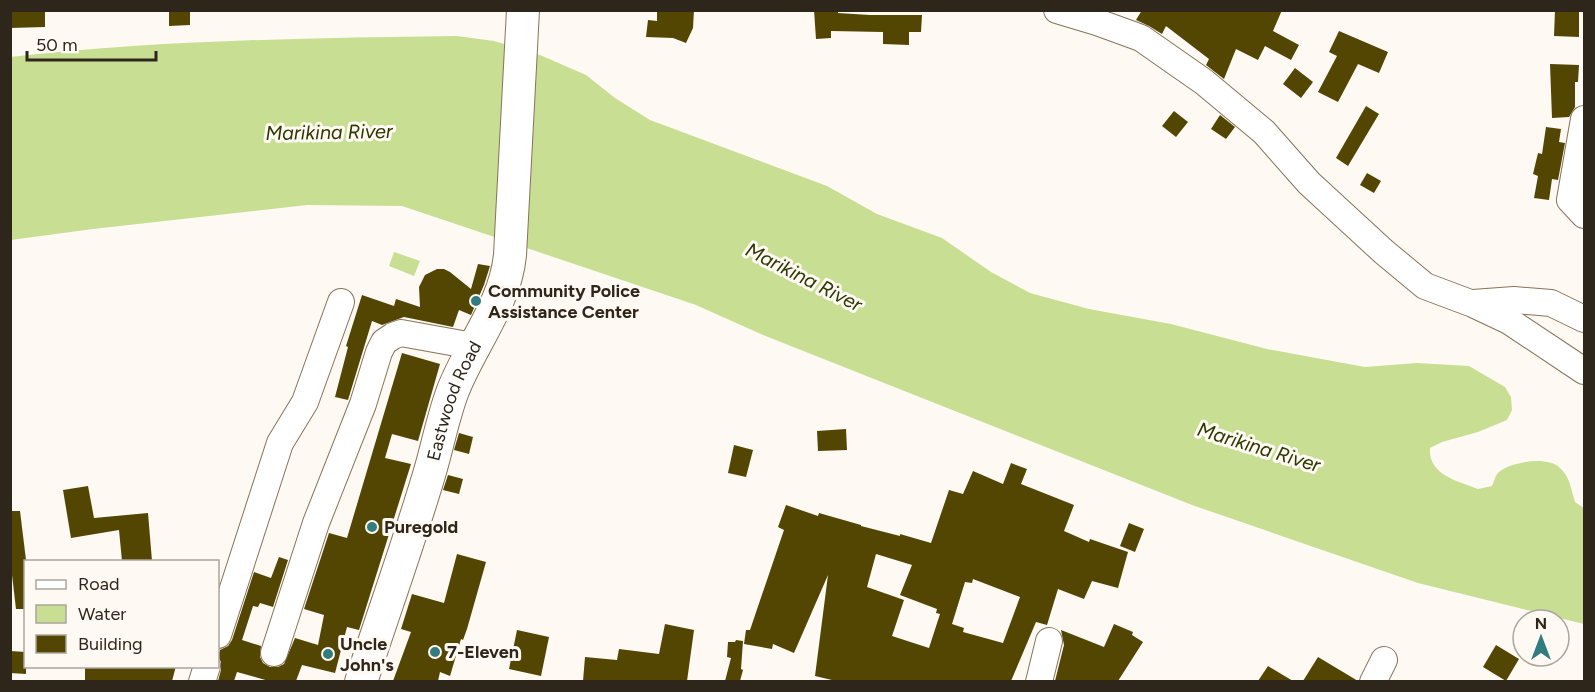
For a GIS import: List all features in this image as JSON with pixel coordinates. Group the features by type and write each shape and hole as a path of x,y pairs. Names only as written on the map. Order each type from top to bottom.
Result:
{"main road":[{"name":"Eastwood Road","path":"361,681 431,468 448,404 473,346 502,291 510,255 523,10"}],"street":[{"path":"1057,10 1097,21 1141,38 1204,82 1264,132 1309,183 1425,286 1473,303 1509,321 1584,371"},
{"path":"1584,119 1581,167 1570,200 1584,215"},
{"path":"1473,303 1514,300 1551,303 1584,319"},
{"path":"219,632 280,443 305,402 341,302"},
{"path":"274,653 316,523 363,404 384,342 401,333 473,346"},
{"path":"1039,681 1049,641"}],"water":[{"name":"Marikina River","path":"457,36 494,41 540,55 586,75 615,98 650,120 827,186 877,214 942,238 991,272 1030,293 1089,309 1171,324 1267,349 1365,367 1417,363 1469,366 1505,387 1511,397 1512,410 1507,420 1430,448 1434,465 1445,476 1478,489 1492,486 1498,473 1511,465 1539,461 1555,464 1560,468 1570,484 1575,502 1584,508 1584,624 1571,621 1571,608 1519,608 1418,583 1192,505 763,335 696,305 402,206 307,205 11,240 10,57 178,43"},
{"path":"394,252 420,261 414,276 389,266"}],"building":[{"path":"10,10 45,10 45,27 10,28"},
{"path":"169,10 190,10 190,25 169,26"},
{"path":"657,10 694,10 693,28 686,43 673,38 646,37 648,20 657,21"},
{"path":"814,10 838,10 838,13 870,15 922,15 921,32 909,32 909,45 883,44 883,32 831,31 831,38 816,39"},
{"path":"1142,10 1282,10 1273,31 1299,45 1291,60 1265,46 1258,60 1236,49 1224,79 1206,65 1209,59 1166,26 1162,34 1136,20"},
{"path":"1555,10 1579,10 1579,37 1554,36"},
{"path":"1339,31 1388,52 1379,73 1358,64 1338,102 1318,92 1337,56 1329,52"},
{"path":"1550,64 1579,65 1578,82 1575,82 1575,107 1569,117 1552,118"},
{"path":"1295,68 1313,82 1301,98 1283,84"},
{"path":"1366,106 1379,114 1348,166 1336,158"},
{"path":"1174,111 1188,122 1176,137 1162,126"},
{"path":"1220,115 1235,127 1226,139 1211,129"},
{"path":"1546,127 1561,129 1559,142 1565,143 1558,180 1552,179 1549,200 1534,198 1538,176 1533,174 1538,153 1542,154"},
{"path":"1367,173 1381,181 1374,193 1360,185"},
{"path":"478,264 490,266 471,315 459,310 453,327 404,317 382,325 372,321 348,400 335,397 348,347 346,346 362,295 394,306 396,299 420,307 419,287 425,275 437,269 444,269 471,289"},
{"path":"402,353 440,364 418,441 392,434 385,458 411,464 359,630 347,627 335,673 302,665 296,681 269,681 237,672 234,681 218,681 221,670 219,653 232,640 254,572 271,578 279,557 288,560 273,607 260,603 258,607 253,606 242,640 261,646 260,657 263,663 270,667 284,664 295,638 318,645 324,615 304,609 329,533 347,538"},
{"path":"846,429 847,450 818,451 817,431"},
{"path":"459,433 473,437 469,454 454,450"},
{"path":"734,445 753,450 746,477 728,473"},
{"path":"1011,463 1027,469 1021,484 1074,505 1064,531 1089,542 1090,539 1128,552 1118,588 1092,581 1084,599 1058,589 1047,625 1036,622 1011,681 836,681 815,676 828,575 794,653 773,644 772,649 744,644 746,630 750,630 784,530 778,527 786,505 818,516 819,513 931,543 949,490 963,494 973,471 1003,484","holes":["876,554 912,565 900,595 937,609 936,613 940,614 929,648 892,636 904,600 867,587","973,579 1020,597 1003,643 963,632 964,628 952,624 965,582 972,583"]},
{"path":"448,475 463,479 459,494 443,490"},
{"path":"88,486 94,518 148,513 152,560 122,560 119,530 71,538 63,490"},
{"path":"10,511 20,511 26,560 24,560 24,609 16,609 10,558"},
{"path":"1129,523 1144,529 1135,552 1120,546"},
{"path":"457,554 486,562 467,629 463,640 461,639 450,676 440,672 438,681 393,681 411,632 401,629 412,594 444,603"},
{"path":"665,624 694,630 687,681 583,681 585,657 617,660 619,649 659,654"},
{"path":"1114,624 1133,632 1132,635 1143,642 1118,681 1055,681 1064,645 1061,630 1104,647"},
{"path":"517,630 549,637 541,676 509,669"},
{"path":"743,641 741,669 743,670 740,681 725,681 731,658 727,657 728,642"},
{"path":"1496,645 1511,654 1511,668 1514,668 1506,681 1483,667"},
{"path":"10,651 24,652 26,674 10,673"},
{"path":"1318,657 1358,681 1303,681"},
{"path":"1268,666 1293,681 1258,681"},
{"path":"85,668 175,668 172,681 85,681"}],"place":[{"name":"Community Police Assistance Center","path":"476,301"},
{"name":"Puregold","path":"372,527"},
{"name":"7-Eleven","path":"435,652"},
{"name":"Uncle John's","path":"328,654"}]}
